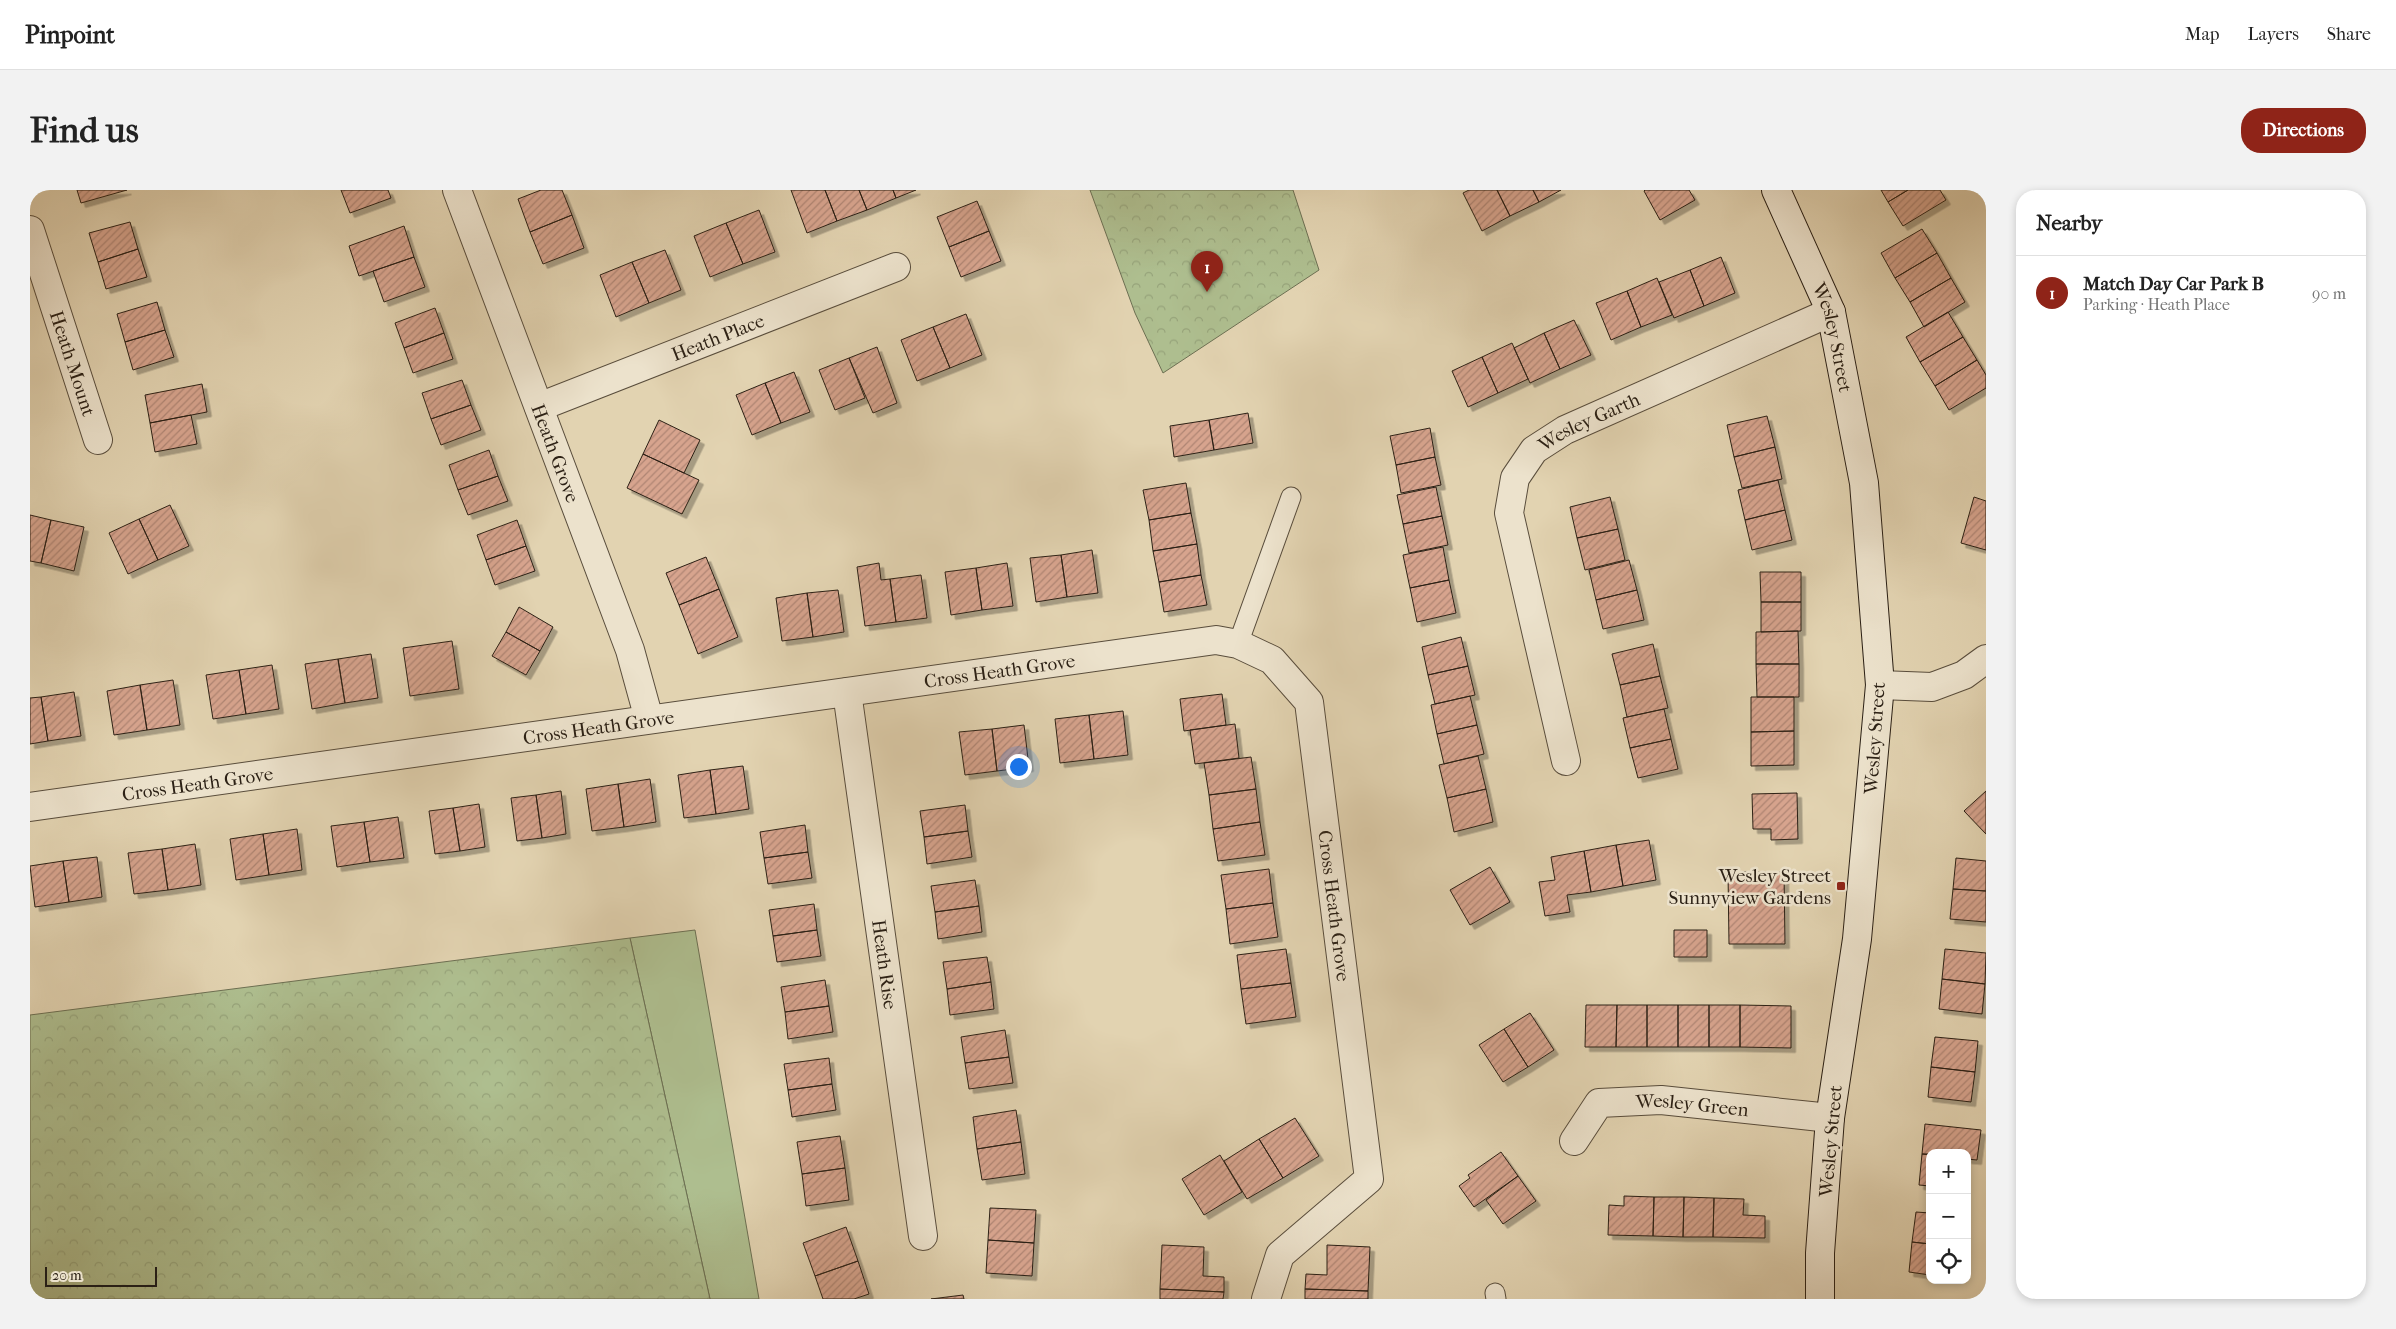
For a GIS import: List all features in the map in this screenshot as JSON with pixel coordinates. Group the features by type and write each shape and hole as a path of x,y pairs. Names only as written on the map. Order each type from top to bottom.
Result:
{"street":[{"name":"Heath Grove","path":"457,190 630,650 649,718"},
{"name":"Wesley Street","path":"1776,190 1831,312 1864,484 1880,685 1856,938 1830,1118 1820,1253 1820,1299"},
{"name":"Heath Mount","path":"30,230 98,440"},
{"name":"Heath Place","path":"539,407 896,266"},
{"name":"Wesley Garth","path":"1566,761 1509,514 1515,478 1534,450 1566,430 1831,312"},
{"name":"Cross Heath Grove","path":"30,807 649,718 1216,640 1238,644 1272,660 1309,702 1369,1179 1280,1256 1266,1299"},
{"path":"1880,685 1932,687 1964,675 1986,658"},
{"name":"Heath Rise","path":"847,692 923,1236"},
{"name":"Wesley Green","path":"1574,1141 1599,1103 1661,1100 1830,1118"}],"lane":[{"path":"1238,644 1291,497"}],"green space":[{"path":"1090,190 1293,190 1319,270 1163,373 1135,313"},
{"path":"695,930 759,1299 710,1299 630,938"},
{"path":"630,938 710,1299 30,1299 30,1015"}],"building":[{"path":"77,190 127,190 81,203"},
{"path":"341,190 388,190 391,198 350,213"},
{"path":"541,190 562,190 572,215 530,232 518,199"},
{"path":"791,190 825,190 837,221 807,233"},
{"path":"825,190 859,190 867,210 837,221"},
{"path":"859,190 893,190 896,198 867,210"},
{"path":"893,190 916,190 896,198"},
{"path":"1469,190 1497,190 1510,216 1482,231 1463,193"},
{"path":"1497,190 1533,190 1539,202 1510,216"},
{"path":"1533,190 1561,190 1539,202"},
{"path":"1645,190 1689,190 1695,200 1660,220"},
{"path":"1881,190 1908,190 1888,202"},
{"path":"1908,190 1940,190 1946,200 1903,226 1888,202"},
{"path":"977,201 989,231 949,247 937,217"},
{"path":"759,210 775,252 743,264 726,223"},
{"path":"572,215 584,248 543,264 530,232"},
{"path":"130,222 138,249 98,262 89,233"},
{"path":"726,223 743,264 710,277 694,236"},
{"path":"404,226 414,257 359,276 349,246"},
{"path":"1922,229 1937,253 1895,278 1881,253"},
{"path":"989,231 1001,261 961,277 949,247"},
{"path":"138,249 147,277 106,289 98,262"},
{"path":"665,250 681,290 649,303 632,262"},
{"path":"1937,253 1951,278 1910,302 1895,278"},
{"path":"414,257 425,287 384,302 373,271"},
{"path":"1721,257 1735,293 1704,306 1690,270"},
{"path":"632,262 649,303 616,317 600,275"},
{"path":"1690,270 1704,306 1674,318 1659,282"},
{"path":"1657,278 1672,315 1641,327 1627,291"},
{"path":"1951,278 1965,302 1924,327 1910,302"},
{"path":"1627,291 1641,327 1611,340 1596,303"},
{"path":"157,302 165,330 125,342 117,314"},
{"path":"435,308 444,333 404,348 395,323"},
{"path":"1948,312 1963,337 1920,362 1906,337"},
{"path":"966,314 982,355 950,368 933,327"},
{"path":"1574,320 1591,355 1560,369 1544,333"},
{"path":"933,327 950,368 917,381 901,340"},
{"path":"165,330 174,357 133,370 125,342"},
{"path":"444,333 453,359 413,373 404,348"},
{"path":"1544,333 1560,369 1530,383 1514,348"},
{"path":"1963,337 1977,360 1935,386 1920,362"},
{"path":"1512,343 1528,379 1498,393 1482,357"},
{"path":"877,347 897,403 873,413 849,358"},
{"path":"1482,357 1498,393 1468,407 1452,371"},
{"path":"849,358 865,398 835,410 819,370"},
{"path":"1977,360 1986,375 1986,388 1949,410 1935,386"},
{"path":"794,372 810,412 781,423 765,383"},
{"path":"462,380 471,405 431,419 422,393"},
{"path":"765,383 781,423 752,435 736,395"},
{"path":"202,384 207,412 150,423 145,395"},
{"path":"471,405 481,430 441,445 431,419"},
{"path":"1248,413 1253,443 1214,450 1209,420"},
{"path":"191,415 197,444 155,452 150,423"},
{"path":"1767,416 1775,447 1734,457 1727,425"},
{"path":"659,420 700,440 684,473 643,454"},
{"path":"1209,420 1214,450 1174,457 1170,426"},
{"path":"1430,428 1435,457 1396,465 1390,436"},
{"path":"1775,447 1782,479 1742,488 1734,457"},
{"path":"489,450 498,476 458,490 449,465"},
{"path":"643,454 699,480 682,514 627,488"},
{"path":"1435,457 1441,485 1401,493 1396,465"},
{"path":"498,476 508,501 468,515 458,490"},
{"path":"1778,480 1785,510 1745,520 1738,490"},
{"path":"1186,483 1191,513 1149,520 1143,490"},
{"path":"1436,487 1442,516 1403,524 1397,495"},
{"path":"1610,497 1618,529 1577,538 1570,507"},
{"path":"1974,497 1986,501 1986,550 1961,543"},
{"path":"170,505 189,546 158,560 139,519"},
{"path":"1785,510 1792,540 1752,550 1745,520"},
{"path":"1191,513 1197,544 1153,551 1149,520"},
{"path":"30,515 51,520 41,563 30,561"},
{"path":"1442,516 1448,545 1409,553 1403,524"},
{"path":"139,519 158,560 128,574 109,533"},
{"path":"51,520 84,527 74,571 41,563"},
{"path":"517,520 526,546 486,560 477,535"},
{"path":"1618,529 1625,560 1585,570 1577,538"},
{"path":"1197,544 1201,575 1159,582 1153,551"},
{"path":"526,546 535,571 495,585 486,560"},
{"path":"1443,547 1449,580 1410,588 1403,555"},
{"path":"1092,550 1098,593 1067,597 1061,555"},
{"path":"1061,555 1067,597 1036,602 1030,558"},
{"path":"706,557 719,589 679,605 666,573"},
{"path":"1629,560 1637,590 1596,600 1589,570"},
{"path":"879,563 881,580 890,579 896,622 865,626 857,567"},
{"path":"1007,563 1013,606 982,610 976,568"},
{"path":"976,568 982,610 951,615 945,572"},
{"path":"1760,572 1801,572 1801,602 1761,602"},
{"path":"921,575 927,618 896,622 890,579"},
{"path":"1201,575 1207,605 1164,612 1159,582"},
{"path":"1449,580 1456,613 1417,622 1410,588"},
{"path":"719,589 738,637 698,654 679,605"},
{"path":"838,590 844,632 813,637 807,593"},
{"path":"1637,590 1644,620 1603,629 1596,600"},
{"path":"807,593 813,637 782,641 776,598"},
{"path":"1761,602 1801,602 1801,631 1761,632"},
{"path":"519,607 553,627 540,651 506,632"},
{"path":"1798,631 1799,664 1756,664 1756,632"},
{"path":"506,632 540,651 526,675 492,656"},
{"path":"1461,637 1468,666 1428,675 1422,647"},
{"path":"452,641 459,689 410,696 403,648"},
{"path":"1653,644 1660,676 1620,685 1612,654"},
{"path":"371,654 378,698 345,703 338,659"},
{"path":"338,659 345,703 312,709 305,664"},
{"path":"1756,664 1799,664 1799,697 1757,697"},
{"path":"272,665 279,709 246,714 239,670"},
{"path":"1468,666 1475,695 1435,704 1428,675"},
{"path":"239,670 246,714 213,719 206,675"},
{"path":"1660,676 1668,708 1627,717 1620,685"},
{"path":"173,680 180,725 147,730 140,685"},
{"path":"140,685 147,730 114,735 107,691"},
{"path":"74,692 81,736 48,741 41,697"},
{"path":"1222,694 1226,725 1184,731 1180,699"},
{"path":"1470,696 1477,725 1437,734 1431,705"},
{"path":"41,697 48,741 30,744 30,698"},
{"path":"1751,697 1794,697 1794,731 1751,732"},
{"path":"1664,709 1671,739 1630,748 1623,718"},
{"path":"1123,711 1128,755 1094,759 1089,715"},
{"path":"1089,715 1094,759 1060,763 1055,719"},
{"path":"1235,724 1239,758 1195,764 1190,730"},
{"path":"1024,725 1029,767 997,771 992,729"},
{"path":"1477,725 1484,754 1444,764 1437,734"},
{"path":"992,729 997,771 965,775 959,732"},
{"path":"1794,731 1794,765 1751,766 1751,732"},
{"path":"1671,739 1678,769 1638,778 1630,748"},
{"path":"1478,756 1486,789 1447,798 1439,765"},
{"path":"1251,757 1256,789 1209,795 1204,763"},
{"path":"743,766 749,809 716,814 710,770"},
{"path":"710,770 716,814 684,818 678,775"},
{"path":"650,779 656,822 624,827 618,784"},
{"path":"618,784 624,827 592,831 586,789"},
{"path":"1256,789 1260,822 1213,829 1209,795"},
{"path":"1486,789 1493,822 1454,832 1447,798"},
{"path":"561,791 566,834 542,838 536,795"},
{"path":"1986,791 1986,834 1964,811"},
{"path":"1797,793 1798,839 1771,840 1771,829 1753,829 1752,794"},
{"path":"536,795 542,838 517,841 511,798"},
{"path":"479,804 485,847 460,851 453,808"},
{"path":"965,805 968,831 924,837 920,811"},
{"path":"453,808 460,851 435,854 429,811"},
{"path":"398,817 404,858 370,862 364,822"},
{"path":"364,822 370,862 337,867 331,826"},
{"path":"1260,822 1265,855 1218,861 1213,829"},
{"path":"805,825 808,852 764,858 760,832"},
{"path":"297,829 302,870 269,875 263,834"},
{"path":"968,831 972,857 927,864 924,837"},
{"path":"263,834 269,875 236,880 230,839"},
{"path":"1649,840 1656,880 1623,886 1616,845"},
{"path":"195,844 201,885 168,890 162,849"},
{"path":"1616,845 1623,886 1591,892 1584,851"},
{"path":"162,849 168,890 134,894 128,853"},
{"path":"1584,851 1591,892 1567,895 1570,912 1545,916 1539,882 1555,880 1551,857"},
{"path":"808,852 812,878 768,884 764,858"},
{"path":"97,857 102,897 69,902 63,861"},
{"path":"1956,858 1986,861 1986,891 1953,889"},
{"path":"63,861 69,902 35,907 30,866"},
{"path":"1490,867 1510,902 1470,925 1450,890"},
{"path":"1269,869 1273,903 1226,909 1221,875"},
{"path":"1728,872 1784,872 1785,944 1729,944"},
{"path":"975,880 979,906 935,912 931,886"},
{"path":"1953,889 1986,891 1986,922 1950,919"},
{"path":"1273,903 1278,937 1230,944 1226,909"},
{"path":"814,904 817,930 773,936 769,910"},
{"path":"979,906 982,932 938,939 935,912"},
{"path":"817,930 821,956 777,962 773,936"},
{"path":"1674,930 1707,930 1707,957 1674,957"},
{"path":"1286,949 1291,983 1241,989 1237,955"},
{"path":"1945,949 1986,953 1985,984 1942,979"},
{"path":"987,957 991,982 947,989 943,962"},
{"path":"1942,979 1985,984 1982,1014 1939,1009"},
{"path":"825,980 829,1006 785,1012 781,987"},
{"path":"991,982 994,1009 950,1015 947,989"},
{"path":"1291,983 1296,1017 1246,1024 1241,989"},
{"path":"1586,1005 1617,1005 1616,1047 1585,1047"},
{"path":"1617,1005 1647,1005 1647,1047 1616,1047"},
{"path":"1647,1005 1678,1005 1678,1047 1647,1047"},
{"path":"1678,1005 1709,1005 1709,1047 1678,1047"},
{"path":"1709,1005 1740,1005 1740,1047 1709,1047"},
{"path":"1740,1005 1791,1006 1791,1048 1740,1047"},
{"path":"829,1006 833,1032 788,1039 785,1012"},
{"path":"1530,1013 1554,1050 1528,1067 1504,1029"},
{"path":"1504,1029 1528,1067 1503,1082 1479,1045"},
{"path":"1005,1030 1009,1057 965,1063 961,1037"},
{"path":"1935,1037 1978,1041 1975,1072 1931,1067"},
{"path":"1009,1057 1013,1083 969,1089 965,1063"},
{"path":"829,1058 832,1084 788,1090 784,1064"},
{"path":"1931,1067 1975,1072 1971,1102 1928,1097"},
{"path":"832,1084 836,1110 792,1117 788,1090"},
{"path":"1016,1110 1021,1142 977,1149 973,1117"},
{"path":"1295,1118 1319,1156 1283,1178 1259,1139"},
{"path":"1925,1124 1981,1130 1977,1160 1971,1159 1971,1149 1926,1149 1926,1154 1922,1154"},
{"path":"840,1136 845,1168 802,1174 797,1142"},
{"path":"1259,1139 1283,1178 1247,1199 1224,1161"},
{"path":"1021,1142 1025,1174 982,1180 977,1149"},
{"path":"1501,1152 1518,1176 1474,1207 1459,1186 1470,1178 1468,1175"},
{"path":"1922,1154 1926,1154 1926,1186 1919,1185"},
{"path":"1220,1155 1242,1192 1204,1215 1182,1179"},
{"path":"845,1168 849,1200 806,1206 802,1174"},
{"path":"1518,1176 1536,1201 1503,1224 1486,1200"},
{"path":"1624,1196 1654,1197 1653,1236 1608,1235 1609,1205 1624,1206"},
{"path":"1654,1197 1684,1197 1683,1237 1653,1236"},
{"path":"1684,1197 1714,1198 1713,1237 1683,1237"},
{"path":"1714,1198 1744,1199 1743,1215 1765,1216 1765,1238 1713,1237"},
{"path":"990,1208 1036,1210 1034,1243 988,1240"},
{"path":"1916,1212 1926,1213 1926,1244 1912,1242"},
{"path":"846,1227 858,1261 815,1276 803,1243"},
{"path":"988,1240 1034,1243 1032,1276 986,1273"},
{"path":"1912,1242 1926,1244 1926,1274 1909,1272"},
{"path":"1162,1245 1204,1247 1203,1276 1224,1277 1224,1292 1160,1289"},
{"path":"1327,1245 1370,1247 1368,1291 1305,1289 1306,1274 1327,1275"},
{"path":"858,1261 869,1294 854,1299 823,1299 815,1276"},
{"path":"1160,1289 1224,1292 1223,1299 1160,1299"},
{"path":"1305,1289 1368,1291 1368,1299 1305,1299"},
{"path":"963,1295 964,1299 931,1299"}],"place":[{"name":"Match Day Car Park B","path":"1207,292"},
{"name":"Wesley Street Sunnyview Gardens","path":"1841,886"}]}
